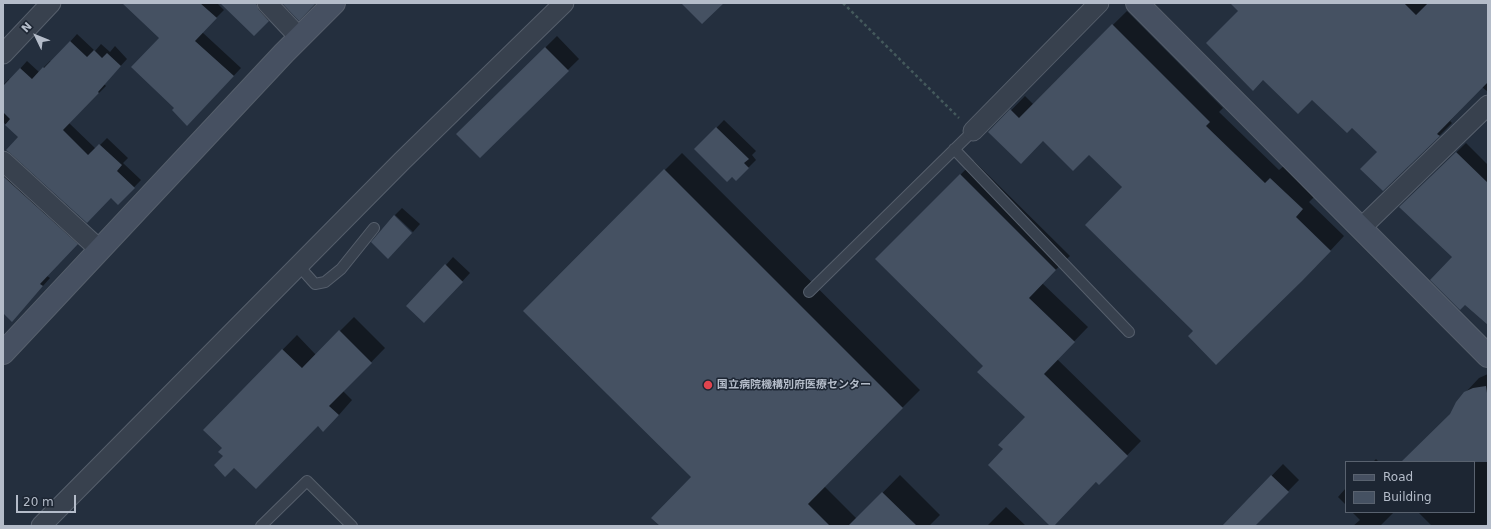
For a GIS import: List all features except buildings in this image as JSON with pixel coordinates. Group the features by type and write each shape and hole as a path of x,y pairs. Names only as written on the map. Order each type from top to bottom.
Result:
{"street":[{"path":"3,54 51,3"},
{"path":"267,3 300,38"},
{"path":"3,353 334,3"},
{"path":"41,526 402,161 564,3"},
{"path":"972,131 1099,3"},
{"path":"1137,3 1488,356"},
{"path":"1361,228 1488,105"},
{"path":"3,161 100,250"}],"lane":[{"path":"809,292 972,131"},
{"path":"954,149 1128,332"},
{"path":"298,265 315,284 325,282 341,269 374,228"},
{"path":"261,526 307,481 352,526"}],"path":[{"path":"843,3 972,131"}],"place":[{"name":"国立病院機構別府医療センター","path":"708,385"}]}
